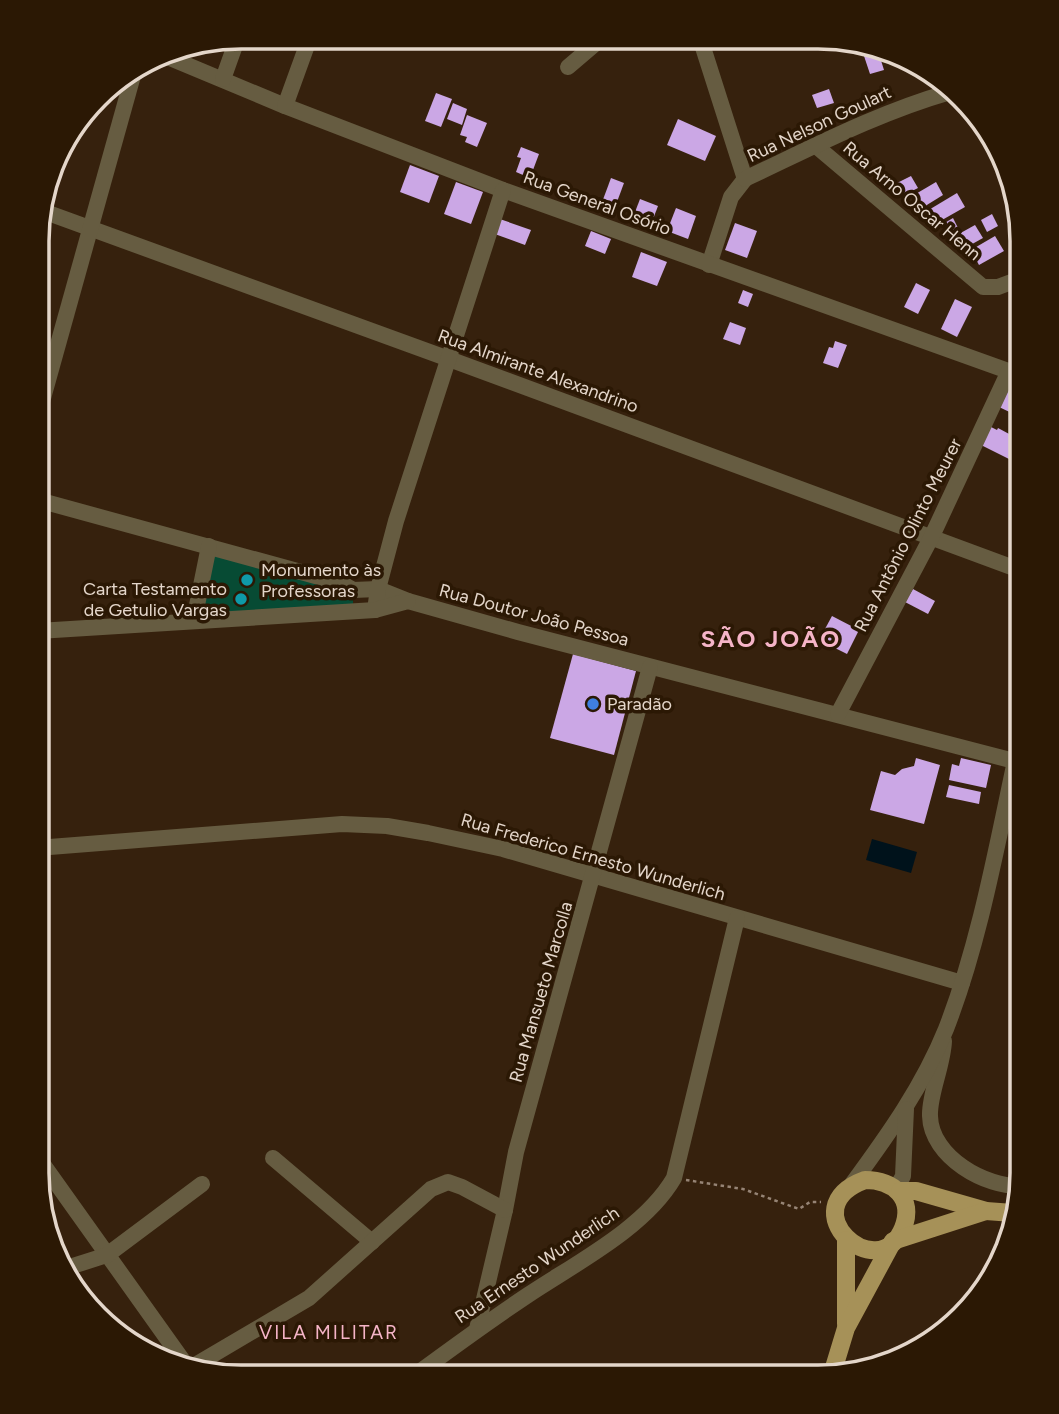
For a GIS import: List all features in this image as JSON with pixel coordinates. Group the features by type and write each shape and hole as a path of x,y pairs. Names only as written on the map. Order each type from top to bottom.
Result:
{"main road":[{"path":"986,1211 874,1249 864,1249 846,1240 839,1229 836,1215 838,1202 844,1192 852,1184 865,1180 879,1180 898,1190 916,1191 986,1211 1005,1212"},
{"path":"835,1364 846,1328 893,1241 901,1232 905,1208 898,1190"},
{"path":"846,1240 846,1328"}],"street":[{"path":"223,79 234,49"},
{"path":"285,106 306,49"},
{"path":"568,67 589,49"},
{"path":"704,49 745,179 731,198 709,265"},
{"name":"Rua General Osório","path":"177,61 285,106 503,190 1010,372"},
{"path":"49,375 130,85"},
{"name":"Rua Nelson Goulart","path":"745,179 863,122 905,105 942,94"},
{"name":"Rua Arno Oscar Henn","path":"816,146 983,287 998,287 1010,282"},
{"path":"374,610 396,521 503,190"},
{"name":"Rua Almirante Alexandrino","path":"51,214 1010,565"},
{"name":"Rua Antônio Olinto Meurer","path":"838,715 1010,384"},
{"name":"Rua Doutor João Pessoa","path":"49,503 341,583 353,590 378,589 408,601 650,667 1010,760"},
{"path":"194,620 209,546"},
{"path":"353,590 354,611"},
{"path":"49,630 374,610 408,601"},
{"name":"Rua Mansueto Marcolla","path":"477,1329 516,1152 650,667"},
{"path":"852,1184 906,1110 945,1031 962,983 1010,796"},
{"name":"Rua Frederico Ernesto Wunderlich","path":"49,847 342,824 387,826 428,832 594,874 962,983"},
{"path":"674,1178 737,918"},
{"path":"945,1031 942,1066 930,1114 932,1128 944,1149 974,1175 1010,1187"},
{"path":"898,1190 903,1176 906,1110"},
{"path":"273,1158 372,1242"},
{"path":"49,1173 179,1354"},
{"name":"Rua Ernesto Wunderlich","path":"429,1365 477,1329 612,1239 664,1196 674,1178"},
{"path":"203,1360 309,1298 432,1189 448,1182 505,1210"},
{"path":"73,1266 107,1255 202,1184"}],"path":[{"path":"674,1178 743,1189 799,1209 810,1202 838,1202"}],"green space":[{"path":"210,547 353,590 353,610 195,619"}],"water":[{"path":"872,839 917,852 911,873 866,860"}],"building":[{"path":"864,55 881,61 884,70 870,74"},
{"path":"829,89 834,103 817,108 812,95"},
{"path":"436,93 452,99 441,127 425,121"},
{"path":"453,103 467,109 462,125 447,119"},
{"path":"467,115 487,123 477,147 465,142 467,137 460,135"},
{"path":"678,119 716,136 705,161 667,145"},
{"path":"521,147 539,154 530,178 516,172 521,158 517,157"},
{"path":"410,165 439,176 429,203 400,192"},
{"path":"911,176 918,188 904,195 897,183"},
{"path":"611,178 624,183 614,210 601,205"},
{"path":"456,182 483,192 471,224 444,214"},
{"path":"936,182 943,195 922,208 914,195"},
{"path":"957,193 965,207 935,224 927,211"},
{"path":"640,199 658,206 650,227 632,220"},
{"path":"676,208 696,216 688,239 667,231"},
{"path":"992,214 998,226 987,232 981,220"},
{"path":"497,218 531,230 525,245 492,233"},
{"path":"953,218 959,230 950,236 943,224"},
{"path":"735,223 757,231 747,258 725,250"},
{"path":"975,225 983,238 965,248 957,235"},
{"path":"591,231 611,239 605,254 585,246"},
{"path":"995,236 1004,251 979,265 971,250"},
{"path":"641,252 667,262 657,286 632,277"},
{"path":"916,283 930,290 918,314 904,307"},
{"path":"743,290 753,294 748,307 738,303"},
{"path":"955,299 972,307 957,337 941,329"},
{"path":"730,322 746,328 740,345 723,339"},
{"path":"835,341 847,345 838,368 823,363 829,347 833,348"},
{"path":"1010,385 1010,412 999,407"},
{"path":"989,426 997,430 998,428 1010,434 1010,460 979,444"},
{"path":"913,589 935,601 928,614 905,602"},
{"path":"832,616 859,630 847,654 819,640"},
{"name":"Paradão","path":"573,654 636,671 614,755 550,738"},
{"path":"916,758 940,765 924,824 870,810 881,771 895,775 902,769 914,766"},
{"path":"961,758 991,765 986,788 949,780 952,764 959,766"},
{"path":"949,785 981,792 979,804 946,797"}],"place":[{"name":"Monumento às Professoras","path":"247,580"},
{"name":"Carta Testamento de Getulio Vargas","path":"241,599"},
{"name":"Paradão","path":"593,704"}],"district":[{"name":"SÃO JOÃO","path":"771,639"},
{"name":"VILA MILITAR","path":"329,1332"}]}
